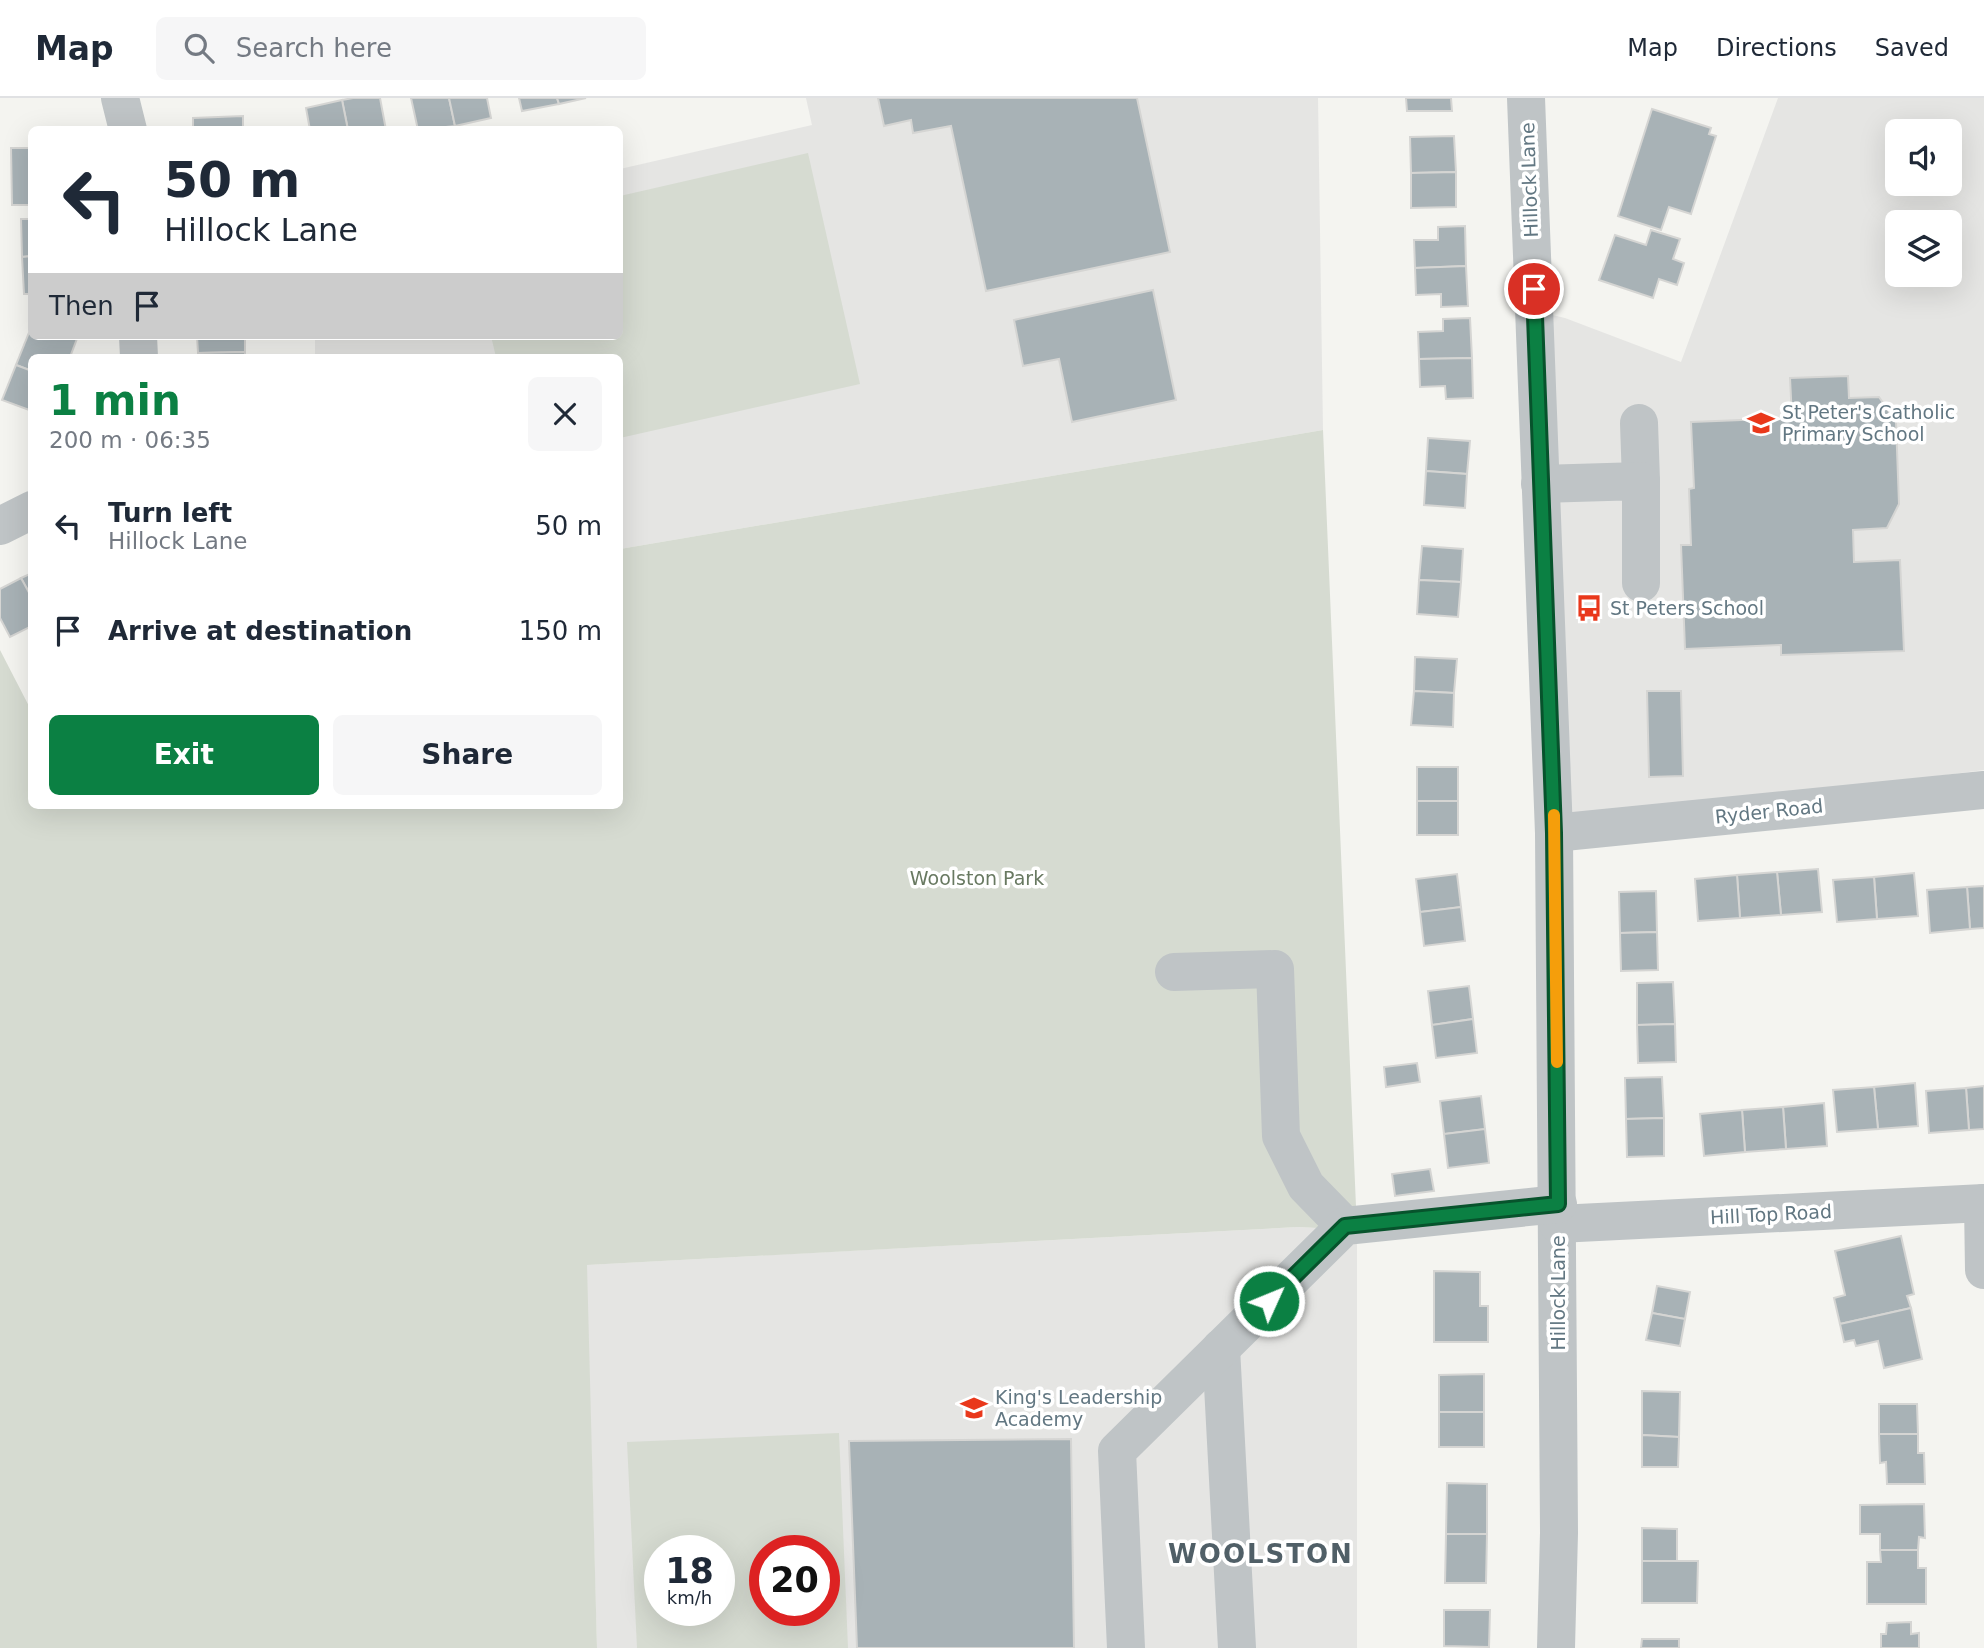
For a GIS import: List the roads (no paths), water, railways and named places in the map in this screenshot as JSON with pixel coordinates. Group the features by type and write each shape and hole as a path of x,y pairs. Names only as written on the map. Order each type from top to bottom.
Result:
{"street":[{"name":"Hillock Lane","path":"1526,98 1554,833 1558,1214 1556,1648"},
{"path":"1639,423 1642,583"},
{"path":"1539,484 1641,481"},
{"path":"0,526 28,512"},
{"name":"Ryder Road","path":"1554,833 1984,790"},
{"path":"1126,1648 1117,1451 1345,1226 1306,1186 1281,1136 1275,969 1174,972"},
{"path":"1983,1203 1984,1270"},
{"name":"Hill Top Road","path":"1345,1226 1558,1214 1983,1203"},
{"path":"1221,1348 1237,1648"}],"place":[{"name":"St Peter's Catholic Primary School","path":"1761,423"},
{"name":"St Peters School","path":"1589,608"},
{"name":"King's Leadership Academy","path":"974,1408"}],"district":[{"name":"WOOLSTON","path":"1261,1554"}],"park label":[{"name":"Woolston Park","path":"977,878"}]}
